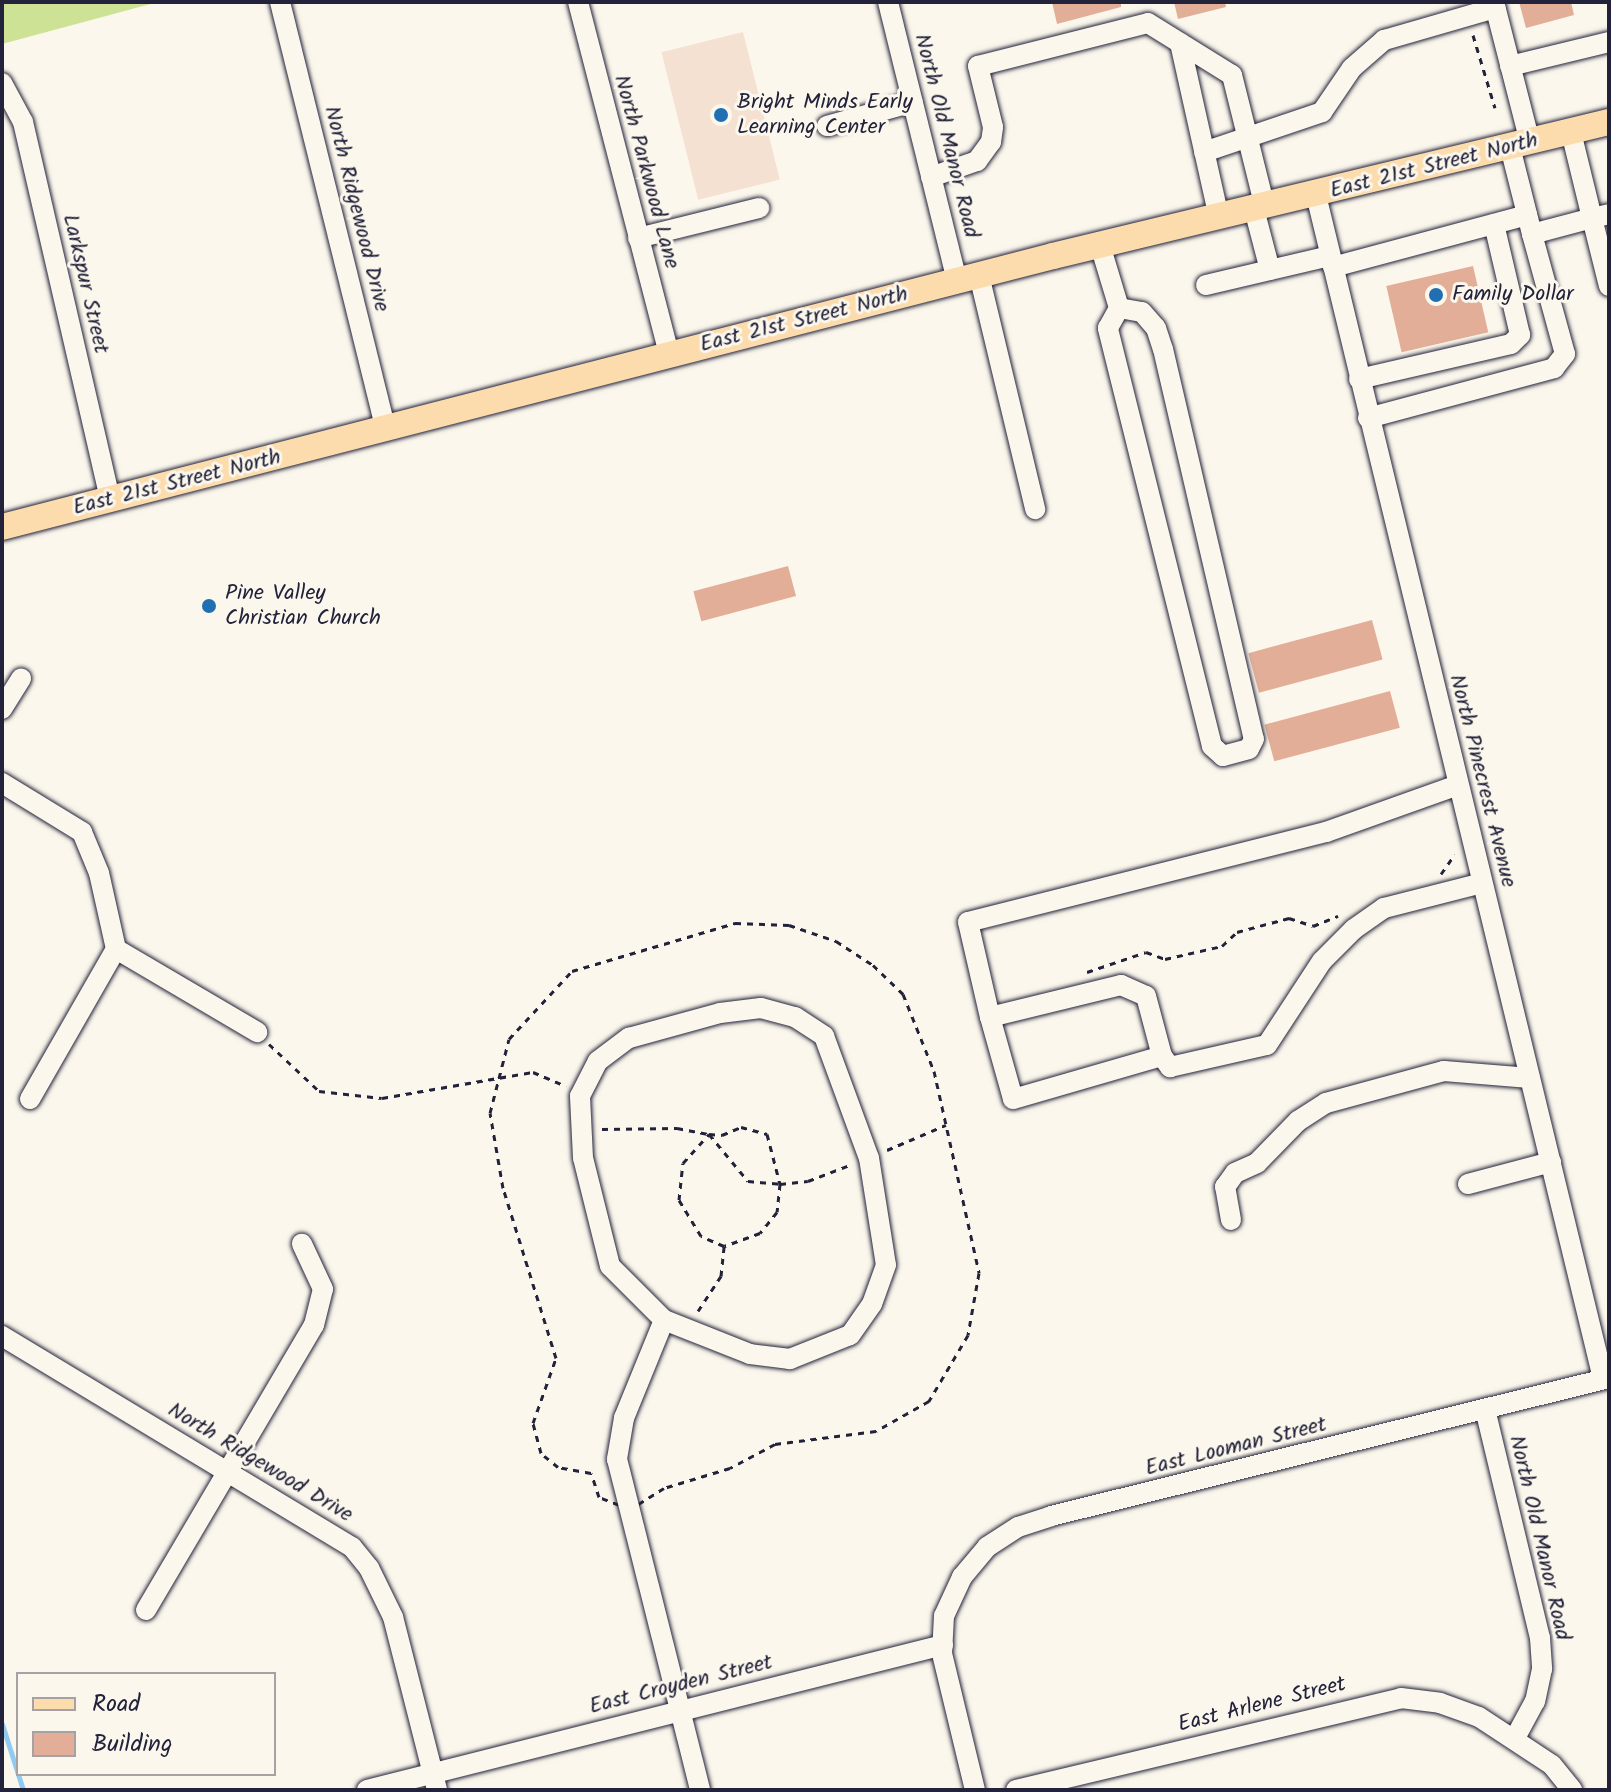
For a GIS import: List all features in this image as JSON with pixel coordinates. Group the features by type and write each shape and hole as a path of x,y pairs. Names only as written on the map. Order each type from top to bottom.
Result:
{"main road":[{"name":"East 21st Street North","path":"2,527 968,278 1609,122"}],"street":[{"name":"North Ridgewood Drive","path":"280,2 385,427"},
{"name":"North Parkwood Lane","path":"578,2 669,354"},
{"name":"North Old Manor Road","path":"888,2 931,177 968,278 1035,509"},
{"path":"1204,152 1322,112 1352,68 1384,40 1495,5 1510,66 1530,225 1565,354 1554,368 1368,418"},
{"path":"931,177 977,161 991,142 993,127 978,66 1148,23 1232,75 1249,139 1270,270"},
{"path":"1510,66 1609,42"},
{"path":"1180,43 1219,217"},
{"name":"Larkspur Street","path":"2,83 23,122 110,499"},
{"path":"827,126 913,102"},
{"path":"1571,132 1601,216 1609,286"},
{"name":"North Pinecrest Avenue","path":"1316,195 1368,418 1606,1378"},
{"path":"638,238 759,208"},
{"path":"1206,285 1270,270 1332,261 1494,224 1530,225 1601,216"},
{"path":"1359,379 1511,344 1520,335 1494,224"},
{"path":"1100,245 1119,308 1108,328 1212,746 1223,756 1249,749 1254,739 1163,349 1156,328 1142,312 1119,308"},
{"path":"2,709 21,679"},
{"path":"1162,1056 1013,1099 968,922 1326,832 1458,785"},
{"path":"3,787 82,832 99,873 116,949 30,1099"},
{"path":"990,1017 1121,985 1138,989 1146,996 1162,1056 1170,1067 1267,1045 1322,961 1354,929 1384,908 1482,883"},
{"path":"116,949 257,1032"},
{"path":"761,1008 795,1017 824,1036 869,1158 886,1265 872,1304 850,1335 790,1359 750,1354 690,1327 664,1320 610,1266 583,1158 580,1096 598,1061 629,1038 720,1013 761,1008"},
{"path":"1231,1220 1225,1187 1235,1173 1257,1163 1298,1121 1326,1103 1444,1071 1530,1078"},
{"path":"1468,1184 1551,1162"},
{"path":"146,1610 314,1325 323,1289 302,1244"},
{"path":"664,1320 624,1418 617,1459 700,1790"},
{"name":"North Ridgewood Drive","path":"2,1336 352,1547 369,1568 393,1617 435,1782"},
{"name":"East Looman Street","path":"943,1645 944,1616 962,1577 987,1547 1018,1527 1606,1378"},
{"name":"North Old Manor Road","path":"1485,1409 1540,1638 1542,1669 1535,1701 1515,1738"},
{"path":"943,1645 975,1790"},
{"name":"East Croyden Street","path":"367,1790 435,1782 680,1711 943,1645"},
{"name":"East Arlene Street","path":"1016,1790 1401,1698 1440,1703 1515,1738"},
{"path":"1515,1738 1552,1765 1572,1790"}],"path":[{"path":"1467,15 1495,108"},
{"path":"1439,878 1457,851"},
{"path":"1081,981 1091,967 1146,952 1165,959 1222,946 1237,932 1289,918 1313,926 1341,915"},
{"path":"257,1032 319,1091 382,1098 533,1072 580,1096"},
{"path":"709,1134 748,1181 780,1184 808,1181 946,1125"},
{"path":"598,1127 609,1132 677,1128 722,1135 741,1127 767,1134 780,1184 777,1212 760,1233 724,1246 701,1236 679,1200 683,1163 709,1134"},
{"path":"690,1327 721,1276 724,1246"}],"shaded area":[{"name":"Bright Minds Early Learning Center","path":"743,32 780,179 698,200 661,52"}],"green space":[{"path":"2,2 158,2 2,44"}],"building":[{"path":"1052,2 1121,2 1121,7 1057,24"},
{"path":"1174,2 1225,2 1226,7 1178,19"},
{"path":"1519,2 1571,2 1574,15 1526,28"},
{"path":"1473,266 1488,332 1402,352 1386,286"},
{"path":"788,566 796,596 701,621 693,591"},
{"path":"1372,620 1383,660 1259,693 1248,653"},
{"path":"1390,691 1400,728 1274,761 1264,725"}],"waterway":[{"path":"2,1724 16,1768"},
{"path":"19,1776 23,1790"}],"place":[{"name":"Bright Minds Early Learning Center","path":"721,115"},
{"name":"Family Dollar","path":"1436,295"},
{"name":"Pine Valley Christian Church","path":"209,606"}]}
